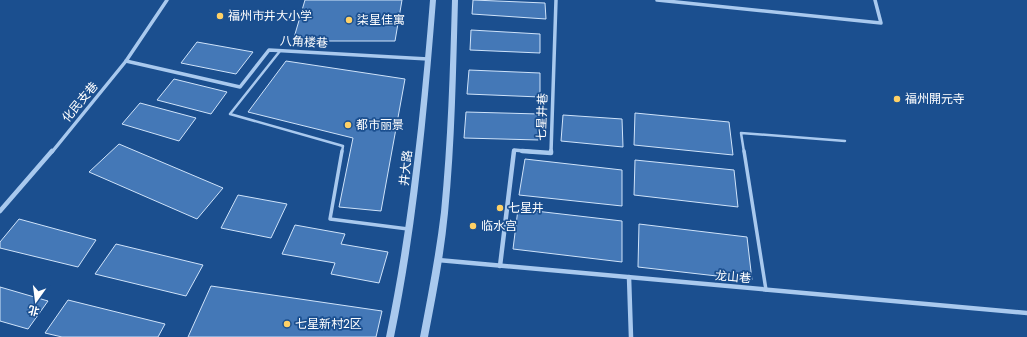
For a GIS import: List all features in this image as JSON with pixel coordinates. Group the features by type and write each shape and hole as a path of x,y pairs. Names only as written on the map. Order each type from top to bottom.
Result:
{"street":[{"name":"化民支巷","path":"0,211 44,161 126,61 167,0"},
{"name":"井大路","path":"390,337 397,309 409,229 428,59 432,0"},
{"path":"424,337 438,260 446,195 452,115 456,0"},
{"name":"七星井巷","path":"500,266 514,150 551,153 556,0"},
{"path":"656,0 881,23 875,0"},
{"name":"八角楼巷","path":"126,61 240,87 269,50 428,59"},
{"name":"龙山巷","path":"438,260 1027,313"},
{"path":"629,277 631,337"}],"lane":[{"path":"280,51 230,114 343,146 330,219 409,229"},
{"path":"766,290 741,133 845,141"}],"building":[{"name":"柒星佳寓","path":"305,0 402,0 395,41 293,41"},
{"path":"473,0 545,3 546,19 472,14"},
{"path":"471,30 540,34 540,53 470,50"},
{"path":"197,42 253,52 236,74 181,63"},
{"name":"都市丽景","path":"286,61 405,79 381,211 339,207 353,138 248,112"},
{"path":"469,70 540,73 540,97 467,94"},
{"path":"174,79 227,92 211,114 157,100"},
{"path":"140,103 196,118 179,141 122,124"},
{"path":"466,112 539,114 539,140 464,138"},
{"path":"635,113 729,122 733,155 634,145"},
{"path":"563,115 622,119 623,147 561,141"},
{"path":"119,144 223,188 197,219 89,172"},
{"path":"525,159 622,170 622,206 519,195"},
{"path":"635,160 734,170 738,207 634,195"},
{"path":"238,195 287,204 271,238 221,228"},
{"path":"518,209 622,221 622,262 513,249"},
{"path":"19,219 96,240 78,267 0,248 0,242"},
{"path":"639,224 747,237 752,280 638,267"},
{"path":"295,225 345,234 341,244 388,252 379,283 331,274 335,263 282,254"},
{"path":"116,244 203,265 186,296 95,274"},
{"name":"七星新村2区","path":"211,286 382,311 376,337 188,337"},
{"path":"0,287 48,301 28,329 0,321"},
{"path":"68,300 165,324 158,337 62,337 45,333"}],"place":[{"name":"福州市井大小学","path":"220,16"},
{"name":"柒星佳寓","path":"349,20"},
{"name":"福州開元寺","path":"897,99"},
{"name":"都市丽景","path":"348,125"},
{"name":"七星井","path":"500,208"},
{"name":"临水宫","path":"473,226"},
{"name":"七星新村2区","path":"287,324"}]}
